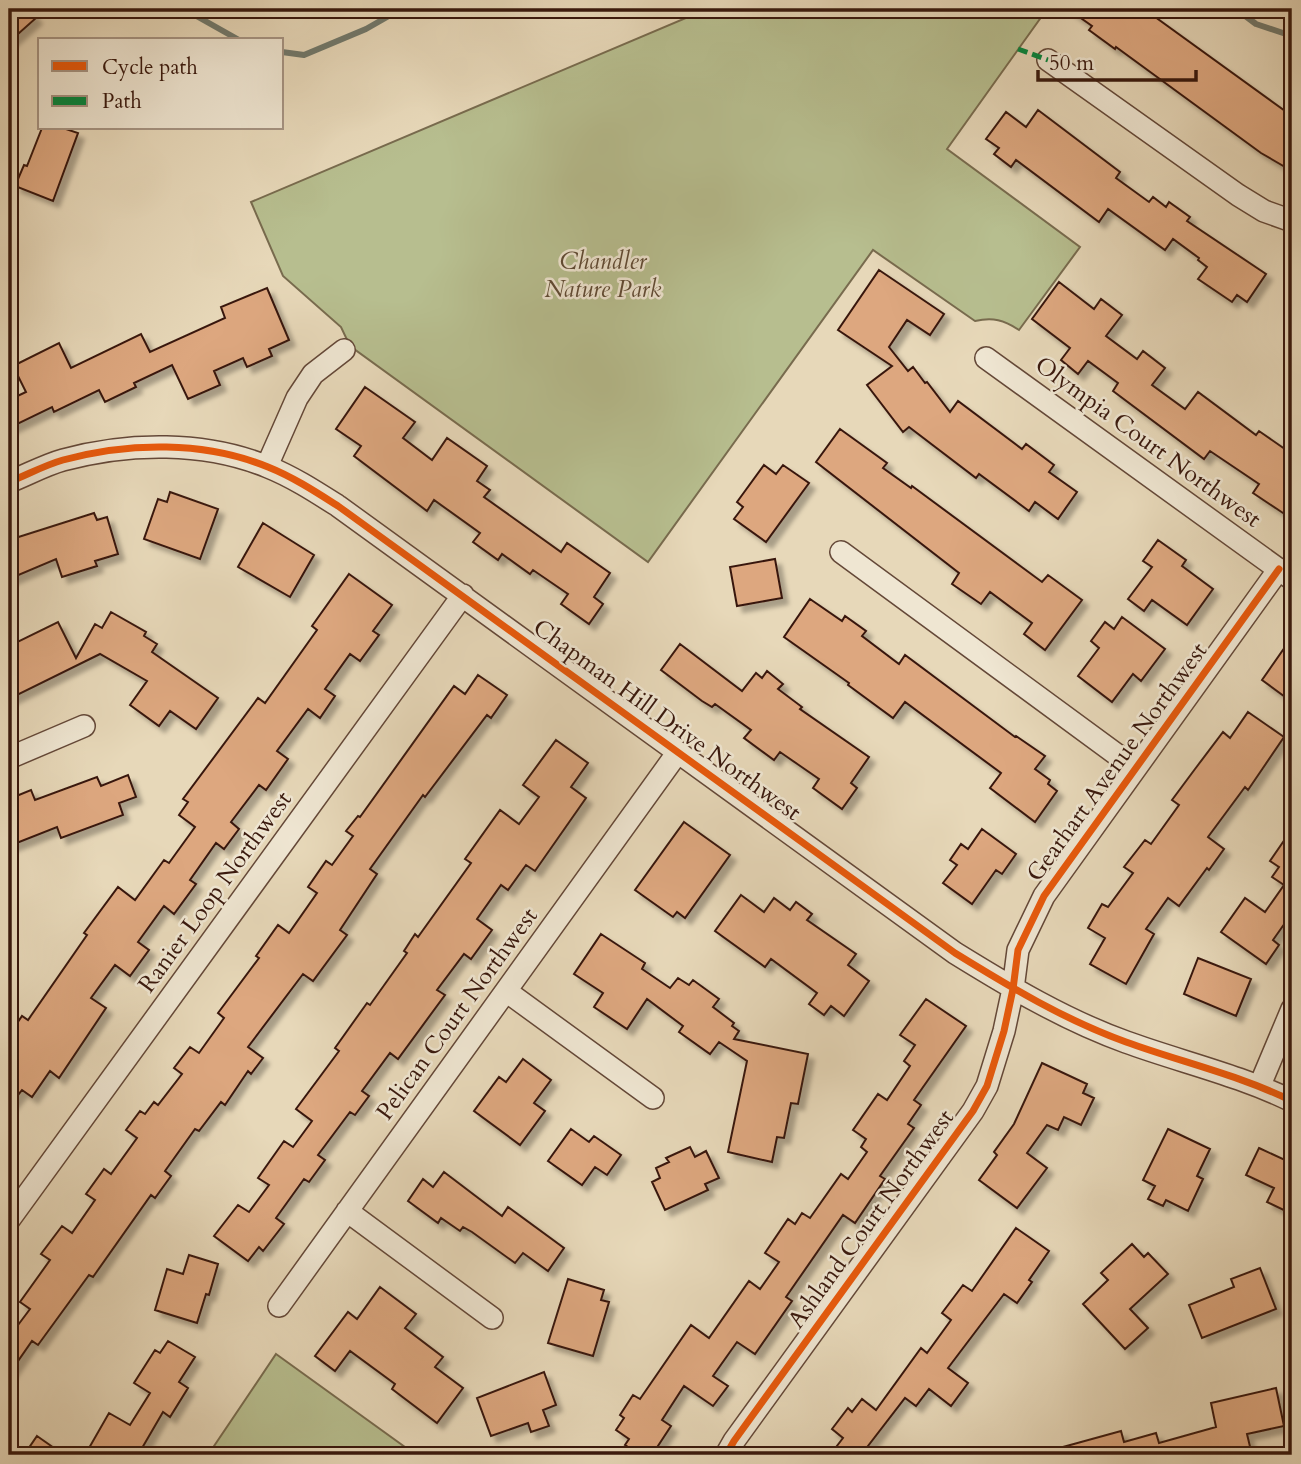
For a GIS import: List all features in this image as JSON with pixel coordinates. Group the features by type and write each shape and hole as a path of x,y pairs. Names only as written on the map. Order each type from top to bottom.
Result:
{"street":[{"path":"1048,61 1238,195 1265,211 1292,221"},
{"path":"267,467 298,398 313,374 344,350"},
{"name":"Olympia Court Northwest","path":"986,358 1286,574"},
{"name":"Chapman Hill Drive Northwest","path":"9,482 61,461 143,447 195,449 267,467 305,485 338,506 956,953 1013,989 1074,1021 1126,1042 1260,1085 1292,1101"},
{"path":"841,552 1135,768"},
{"name":"Gearhart Avenue Northwest","path":"1013,989 1018,950 1044,896 1135,768 1286,574"},
{"name":"Ranier Loop Northwest","path":"9,1220 463,596"},
{"path":"9,758 84,726"},
{"name":"Pelican Court Northwest","path":"279,1306 678,752"},
{"name":"Ashland Court Northwest","path":"726,1455 973,1111 994,1066 1013,989"},
{"path":"506,991 653,1098"},
{"path":"1260,1085 1292,1009"},
{"path":"346,1211 492,1318"}],"green space":[{"name":"Chandler Nature Park","path":"707,9 1047,9 947,149 1080,247 1019,330 998,320 975,321 873,250 648,562 350,346 341,327 283,276 251,202"},
{"path":"276,1354 416,1455 208,1455"}],"building":[{"path":"9,9 28,9 36,18 9,42"},
{"path":"1068,9 1144,9 1292,116 1292,171 1261,153 1116,47 1115,49 1089,30 1092,26"},
{"path":"1038,110 1120,172 1116,178 1149,202 1153,197 1166,207 1169,202 1190,217 1187,221 1266,274 1247,302 1237,295 1232,302 1198,279 1207,267 1173,239 1165,250 1108,209 1099,222 1016,160 1011,167 994,154 999,148 986,139 1006,112 1026,127"},
{"path":"41,130 69,130 78,133 53,201 15,186 24,165 27,166"},
{"path":"879,270 944,314 930,335 907,320 889,347 908,371 913,367 950,412 958,401 1022,449 1026,444 1054,465 1049,472 1077,492 1058,519 1035,502 1029,511 979,474 976,478 909,427 903,432 867,385 892,366 838,330"},
{"path":"1059,282 1094,309 1101,299 1122,315 1106,336 1137,359 1143,351 1165,368 1152,385 1185,409 1198,392 1256,435 1259,431 1292,454 1292,519 1253,493 1259,484 1210,451 1204,459 1113,391 1118,383 1088,361 1078,374 1061,360 1070,348 1032,319"},
{"path":"267,288 289,340 269,349 272,356 247,367 243,358 214,371 220,385 188,399 172,365 134,383 136,387 105,402 99,390 54,412 52,407 9,428 9,400 26,392 13,366 59,343 71,368 141,334 150,352 225,318 221,307"},
{"path":"365,387 415,422 403,438 432,460 447,438 487,466 477,481 490,490 484,497 561,552 567,543 610,573 594,597 603,604 589,624 561,604 568,594 533,570 530,574 502,554 498,560 473,542 480,533 434,500 427,511 354,456 361,446 336,429"},
{"path":"840,429 887,463 883,468 911,488 912,486 1042,582 1048,575 1082,600 1045,650 1024,634 1032,623 990,592 981,604 952,584 959,573 816,462"},
{"path":"764,465 776,474 783,465 809,483 766,542 734,519 743,507 737,502"},
{"path":"170,492 218,509 200,559 144,539 158,499 167,502"},
{"path":"94,513 97,520 107,517 118,554 95,561 97,566 62,577 56,559 9,579 9,540"},
{"path":"263,523 314,555 290,597 238,567"},
{"path":"1158,540 1186,560 1182,566 1213,589 1187,625 1152,600 1144,611 1128,599 1152,567 1143,561"},
{"path":"775,559 782,598 737,606 730,567"},
{"path":"349,574 392,605 373,631 379,635 360,661 350,654 325,689 335,696 320,718 308,709 277,751 288,759 266,790 259,785 231,822 239,829 224,849 216,843 190,880 196,884 174,914 164,906 138,942 149,950 130,976 115,965 91,998 106,1008 59,1078 50,1071 32,1097 22,1090 9,1106 9,1035 22,1016 28,1020 87,935 84,933 118,887 135,900 164,860 169,863 195,827 179,815 188,802 183,799 258,698 265,703 317,630 312,626"},
{"path":"810,599 842,621 845,616 866,631 862,636 899,664 905,655 1015,737 1045,756 1035,769 1050,780 1048,784 1057,791 1035,822 990,788 1001,773 905,702 893,718 784,637"},
{"path":"111,612 146,632 144,636 157,644 152,652 218,698 196,729 170,711 159,726 130,705 147,681 100,654 9,699 9,646 58,622 76,658 95,624 102,628"},
{"path":"1122,617 1165,649 1141,681 1133,674 1112,702 1078,676 1099,648 1091,641 1105,622 1114,629"},
{"path":"1292,637 1292,702 1262,680"},
{"path":"680,644 742,691 756,673 762,678 767,671 783,684 778,689 802,707 800,709 869,757 851,783 857,788 842,809 813,788 819,779 780,752 774,760 744,738 751,730 715,704 712,707 702,701 661,670"},
{"path":"478,675 507,695 491,718 487,715 425,797 423,795 370,869 377,874 340,930 347,935 313,981 303,974 248,1047 263,1058 251,1074 248,1071 225,1105 221,1102 199,1131 195,1129 165,1171 171,1176 155,1198 151,1195 93,1277 89,1275 38,1345 32,1341 9,1374 9,1337 30,1309 20,1302 50,1260 41,1254 62,1226 72,1233 95,1200 86,1194 104,1169 111,1174 137,1138 126,1130 140,1111 145,1114 154,1102 158,1105 182,1074 174,1068 190,1047 199,1053 224,1018 218,1013 259,958 256,956 278,925 289,933 317,893 308,887 326,861 332,865 353,836 346,831 358,816 360,817 454,686 465,694"},
{"path":"1248,712 1284,737 1248,790 1245,787 1208,837 1224,849 1209,870 1207,868 1179,906 1168,898 1146,929 1154,934 1126,984 1090,964 1105,938 1088,928 1102,904 1108,907 1133,873 1124,867 1145,840 1151,844 1179,805 1172,800 1223,732 1230,738"},
{"path":"556,740 588,763 571,787 586,798 535,871 526,865 508,890 501,885 477,919 492,930 471,959 464,954 437,990 445,995 398,1059 390,1053 362,1091 369,1096 355,1115 350,1112 318,1155 325,1160 309,1182 304,1179 276,1218 284,1224 263,1251 259,1247 248,1261 214,1236 238,1205 249,1212 269,1185 258,1178 284,1141 293,1147 312,1121 296,1109 339,1051 335,1048 367,1003 370,1005 407,953 404,951 415,934 418,937 471,863 465,859 500,810 519,824 539,797 523,785"},
{"path":"128,775 136,797 119,803 123,815 61,838 57,827 9,846 9,799 31,790 35,800 97,777 101,786"},
{"path":"684,822 730,855 685,918 677,912 673,917 635,890"},
{"path":"982,829 1016,854 1002,874 996,870 972,904 943,883 957,865 950,860 961,844 968,849"},
{"path":"1292,829 1292,913 1273,940 1279,945 1266,964 1221,932 1245,898 1265,912 1284,885 1272,877 1279,867 1270,861"},
{"path":"741,895 764,912 774,898 790,910 796,902 812,914 807,920 856,954 848,965 869,981 844,1016 831,1006 824,1015 809,1004 817,993 771,959 765,967 715,931"},
{"path":"601,934 645,963 642,969 670,988 678,978 689,985 693,980 719,999 713,1007 734,1023 732,1026 739,1031 734,1039 808,1054 798,1104 791,1103 784,1138 777,1137 772,1162 728,1152 747,1061 719,1042 710,1054 679,1032 683,1026 647,999 627,1029 594,1007 603,993 574,974"},
{"path":"1198,958 1251,979 1236,1016 1184,994"},
{"path":"926,999 966,1026 914,1100 921,1105 908,1124 914,1128 880,1176 885,1179 855,1223 843,1215 786,1297 792,1301 755,1354 737,1342 713,1376 728,1386 713,1406 684,1386 662,1420 671,1426 652,1455 641,1455 625,1445 629,1439 616,1430 624,1418 620,1415 633,1395 640,1399 691,1325 709,1338 749,1281 760,1289 779,1262 765,1253 788,1219 795,1224 802,1213 810,1218 841,1174 848,1179 867,1152 861,1147 866,1139 853,1130 878,1094 887,1100 910,1066 904,1061 915,1045 900,1035"},
{"path":"523,1059 551,1080 534,1103 545,1111 520,1145 474,1111 499,1077 506,1082"},
{"path":"1042,1063 1087,1084 1083,1093 1094,1098 1081,1125 1064,1117 1058,1130 1047,1125 1027,1153 1047,1168 1017,1208 979,1180 997,1155 994,1152 1014,1124"},
{"path":"571,1129 589,1142 594,1136 621,1155 607,1175 595,1167 582,1185 548,1161"},
{"path":"1168,1129 1210,1149 1197,1176 1203,1179 1188,1211 1166,1200 1163,1206 1148,1199 1155,1186 1143,1180"},
{"path":"690,1147 695,1157 706,1151 719,1178 705,1184 708,1190 665,1210 652,1182 660,1178 656,1168 669,1162 666,1158"},
{"path":"1259,1148 1287,1161 1292,1150 1292,1214 1267,1202 1274,1188 1246,1175"},
{"path":"444,1172 502,1216 508,1207 564,1248 548,1271 523,1253 515,1263 472,1232 463,1227 460,1231 441,1218 438,1223 408,1201 423,1179 433,1187"},
{"path":"1016,1228 1049,1251 1017,1303 1004,1294 948,1368 968,1383 951,1406 929,1389 916,1406 905,1398 861,1455 830,1455 843,1438 832,1429 848,1408 852,1412 862,1399 876,1410 921,1348 927,1353 951,1320 942,1313 963,1285 972,1291"},
{"path":"1132,1244 1144,1257 1148,1253 1168,1274 1130,1309 1148,1328 1125,1349 1083,1304 1108,1280 1101,1273"},
{"path":"189,1255 218,1264 197,1323 155,1310 167,1269 183,1274"},
{"path":"1260,1268 1276,1309 1202,1338 1189,1305 1234,1287 1231,1279"},
{"path":"568,1279 604,1290 601,1300 609,1302 593,1356 548,1343"},
{"path":"380,1287 416,1314 405,1328 443,1357 435,1367 463,1388 437,1423 392,1389 395,1384 350,1351 335,1371 315,1356 348,1312 357,1319"},
{"path":"168,1341 195,1357 179,1382 188,1388 170,1417 163,1412 138,1455 85,1455 109,1413 130,1425 150,1393 134,1383 155,1350 160,1353"},
{"path":"544,1372 556,1405 543,1410 549,1426 531,1432 528,1423 491,1436 477,1398"},
{"path":"1276,1388 1284,1426 1247,1434 1252,1455 1053,1455 1052,1450 1121,1431 1124,1442 1156,1433 1159,1443 1216,1427 1211,1403"},
{"path":"37,1436 64,1455 24,1455"}],"waterway":[{"path":"184,9 235,38"},
{"path":"284,52 304,55 366,29 401,9"},
{"path":"1236,9 1256,24 1292,36"}],"marked path":[{"path":"1018,49 1048,60"}],"cycle path":[{"path":"9,482 63,460 140,447 219,452 244,458 286,475 338,506 955,953 1081,1024 1126,1042 1231,1076 1292,1101"},
{"path":"726,1455 973,1111 987,1086 1004,1031 1018,950 1044,896 1279,569"}]}
